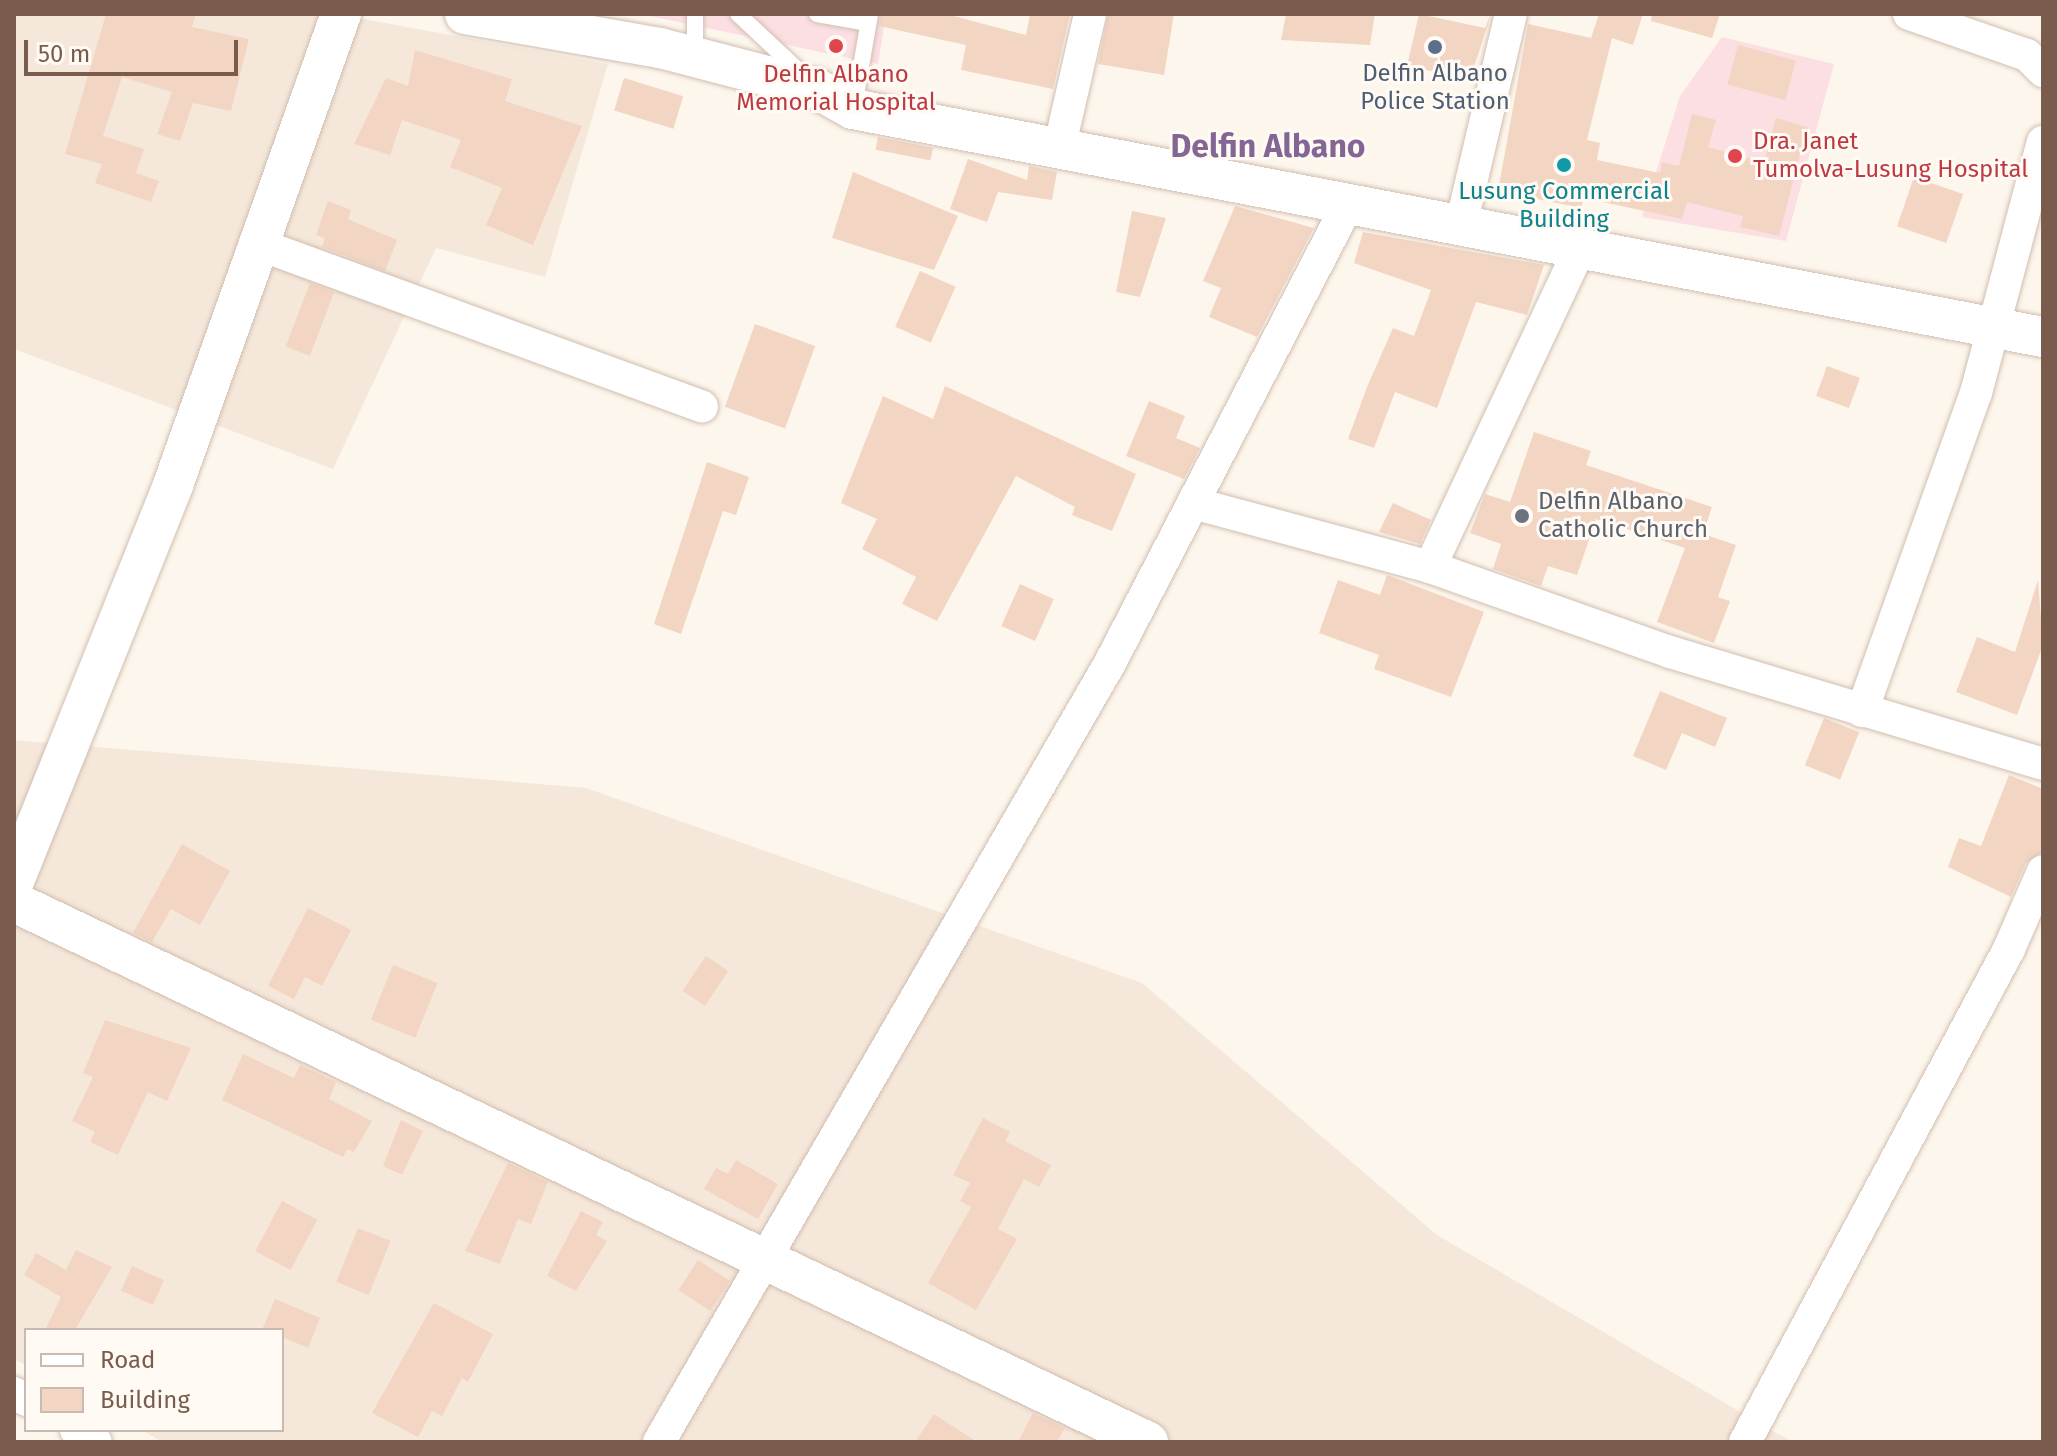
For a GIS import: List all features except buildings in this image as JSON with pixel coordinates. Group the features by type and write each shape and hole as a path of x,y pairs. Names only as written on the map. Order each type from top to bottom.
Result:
{"street":[{"path":"14,881 173,485 255,243 341,14"},
{"path":"465,14 573,22 695,59 817,89 853,109 1060,145 1348,204 2043,337"},
{"path":"1060,145 1090,14"},
{"path":"1461,225 1511,14"},
{"path":"1909,14 2027,55 2043,71"},
{"path":"1862,711 1994,327 2043,142"},
{"path":"659,1442 1016,832 1193,503 1348,204"},
{"path":"255,243 702,407"},
{"path":"1430,567 1580,248"},
{"path":"1193,503 1430,567 1862,711 2043,764"},
{"path":"1745,1442 2009,949 2043,871"},
{"path":"14,902 423,1101 765,1257 1148,1442"}],"lane":[{"path":"695,14 695,59"},
{"path":"738,14 817,89"},
{"path":"817,14 869,18 853,109"}],"shaded area":[{"path":"14,14 337,14 608,64 545,277 436,248 333,469 14,349"},
{"name":"Delfin Albano Memorial Hospital","path":"640,14 886,14 878,64"},
{"name":"Dra. Janet Tumolva-Lusung Hospital","path":"1722,37 1834,64 1786,241 1642,217 1680,96"},
{"path":"14,740 586,788 1142,983 1437,1235 1792,1442 163,1442 145,1432 284,1432 284,1328 24,1328 24,1364 14,1359"}],"place":[{"name":"Delfin Albano Memorial Hospital","path":"836,46"},
{"name":"Delfin Albano Police Station","path":"1435,47"},
{"name":"Dra. Janet Tumolva-Lusung Hospital","path":"1735,156"},
{"name":"Lusung Commercial Building","path":"1564,165"},
{"name":"Delfin Albano Catholic Church","path":"1522,516"}],"district":[{"name":"Delfin Albano","path":"1268,146"}]}
